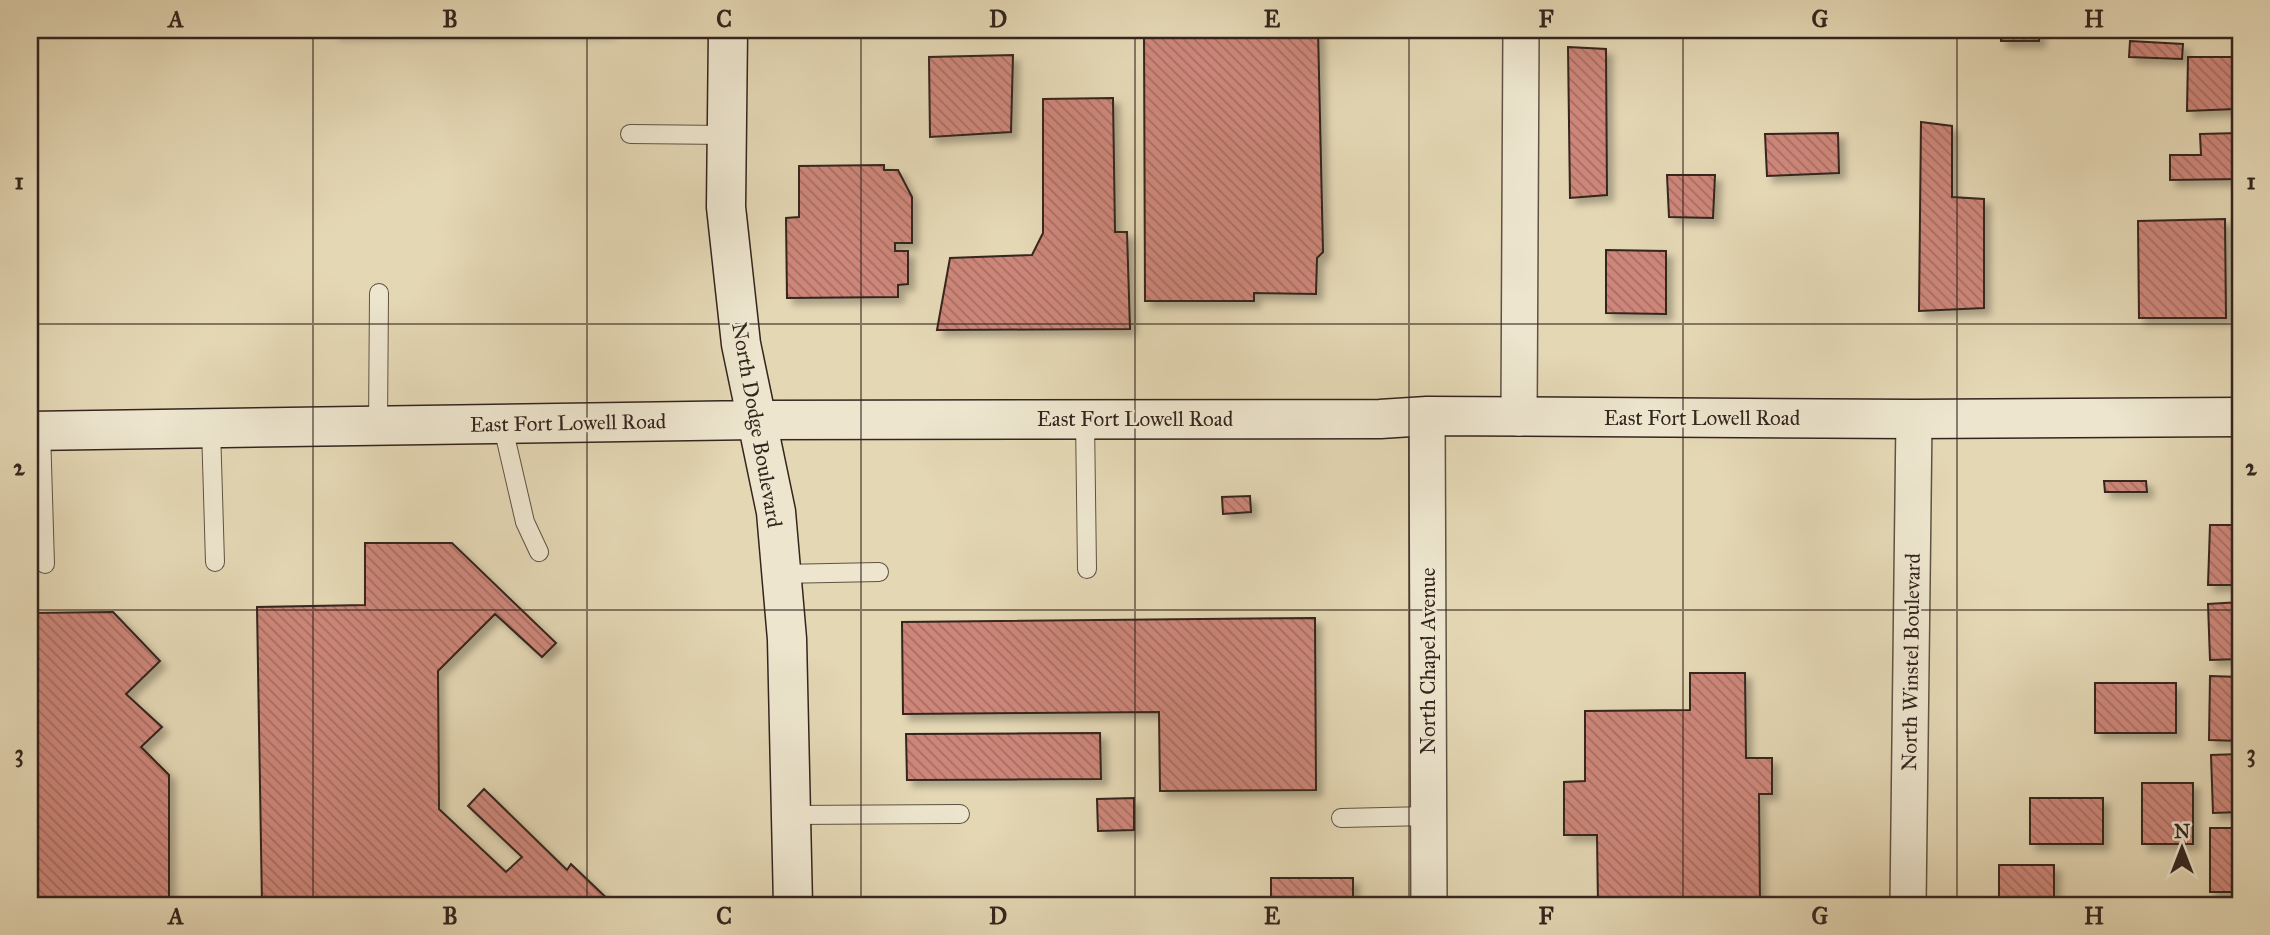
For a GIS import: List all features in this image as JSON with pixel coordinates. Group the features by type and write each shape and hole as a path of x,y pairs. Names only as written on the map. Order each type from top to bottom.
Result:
{"main road":[{"name":"North Dodge Boulevard","path":"728,30 726,206 741,344 772,492 781,574 787,639 793,905"},
{"name":"East Fort Lowell Road","path":"35,431 755,420 1380,419 1427,416 1914,419 2240,417"}],"street":[{"path":"1519,418 1521,30"},
{"name":"North Chapel Avenue","path":"1427,416 1429,905"},
{"name":"North Winstel Boulevard","path":"1908,905 1914,419"}],"lane":[{"path":"630,134 727,135"},
{"path":"378,425 379,293"},
{"path":"1086,419 1087,569"},
{"path":"502,424 525,522 540,552"},
{"path":"211,428 215,562"},
{"path":"35,431 45,564"},
{"path":"781,574 879,572"},
{"path":"791,815 960,814"},
{"path":"1341,818 1428,816"}],"building":[{"path":"334,30 609,30 609,32 334,33"},
{"path":"1144,30 1318,30 1323,252 1317,258 1316,294 1254,293 1254,301 1145,301"},
{"path":"2001,30 2039,30 2039,41 2001,41"},
{"path":"2130,41 2183,44 2182,59 2129,57"},
{"path":"1568,47 1606,49 1607,195 1570,198"},
{"path":"1013,55 1011,132 930,137 929,57"},
{"path":"2188,57 2235,57 2235,109 2187,111"},
{"path":"1113,98 1115,232 1127,232 1130,329 937,330 950,258 1032,255 1043,233 1043,99"},
{"path":"1921,122 1952,126 1952,197 1984,199 1984,308 1919,311"},
{"path":"1838,133 1839,173 1767,176 1765,134"},
{"path":"2240,133 2240,179 2170,180 2170,155 2201,155 2200,134"},
{"path":"884,165 884,170 898,170 912,197 912,243 895,243 895,251 908,251 908,284 898,285 898,297 787,298 786,218 799,217 799,166"},
{"path":"1667,175 1715,175 1713,218 1669,217"},
{"path":"2225,219 2226,318 2139,318 2138,221"},
{"path":"1606,250 1666,251 1666,314 1606,313"},
{"path":"2104,481 2146,481 2147,492 2105,492"},
{"path":"1250,496 1251,512 1223,514 1222,497"},
{"path":"2210,525 2240,525 2240,585 2208,585"},
{"path":"365,543 452,543 556,643 542,657 495,614 438,671 439,809 506,872 522,857 468,806 484,789 567,870 571,864 614,905 262,905 257,607 365,605"},
{"path":"2240,602 2240,659 2210,660 2208,604"},
{"path":"113,612 160,661 126,694 162,727 141,747 169,775 169,905 33,905 30,819 30,613"},
{"path":"1315,618 1316,790 1160,791 1159,712 903,714 902,622"},
{"path":"1690,673 1745,673 1746,758 1772,758 1772,794 1759,794 1760,905 1598,905 1597,835 1564,835 1564,782 1585,781 1585,711 1690,710"},
{"path":"2210,676 2240,677 2240,741 2209,740"},
{"path":"2095,683 2176,683 2176,733 2095,733"},
{"path":"1100,733 1101,779 907,780 906,734"},
{"path":"2240,754 2240,812 2213,813 2211,755"},
{"path":"2142,783 2193,783 2193,844 2142,844"},
{"path":"1134,798 1134,830 1098,831 1097,799"},
{"path":"2030,798 2103,798 2103,844 2030,844"},
{"path":"2210,828 2240,828 2240,892 2210,892"},
{"path":"1999,865 2054,865 2054,905 1999,905"},
{"path":"1271,878 1353,878 1353,905 1271,905"}]}
